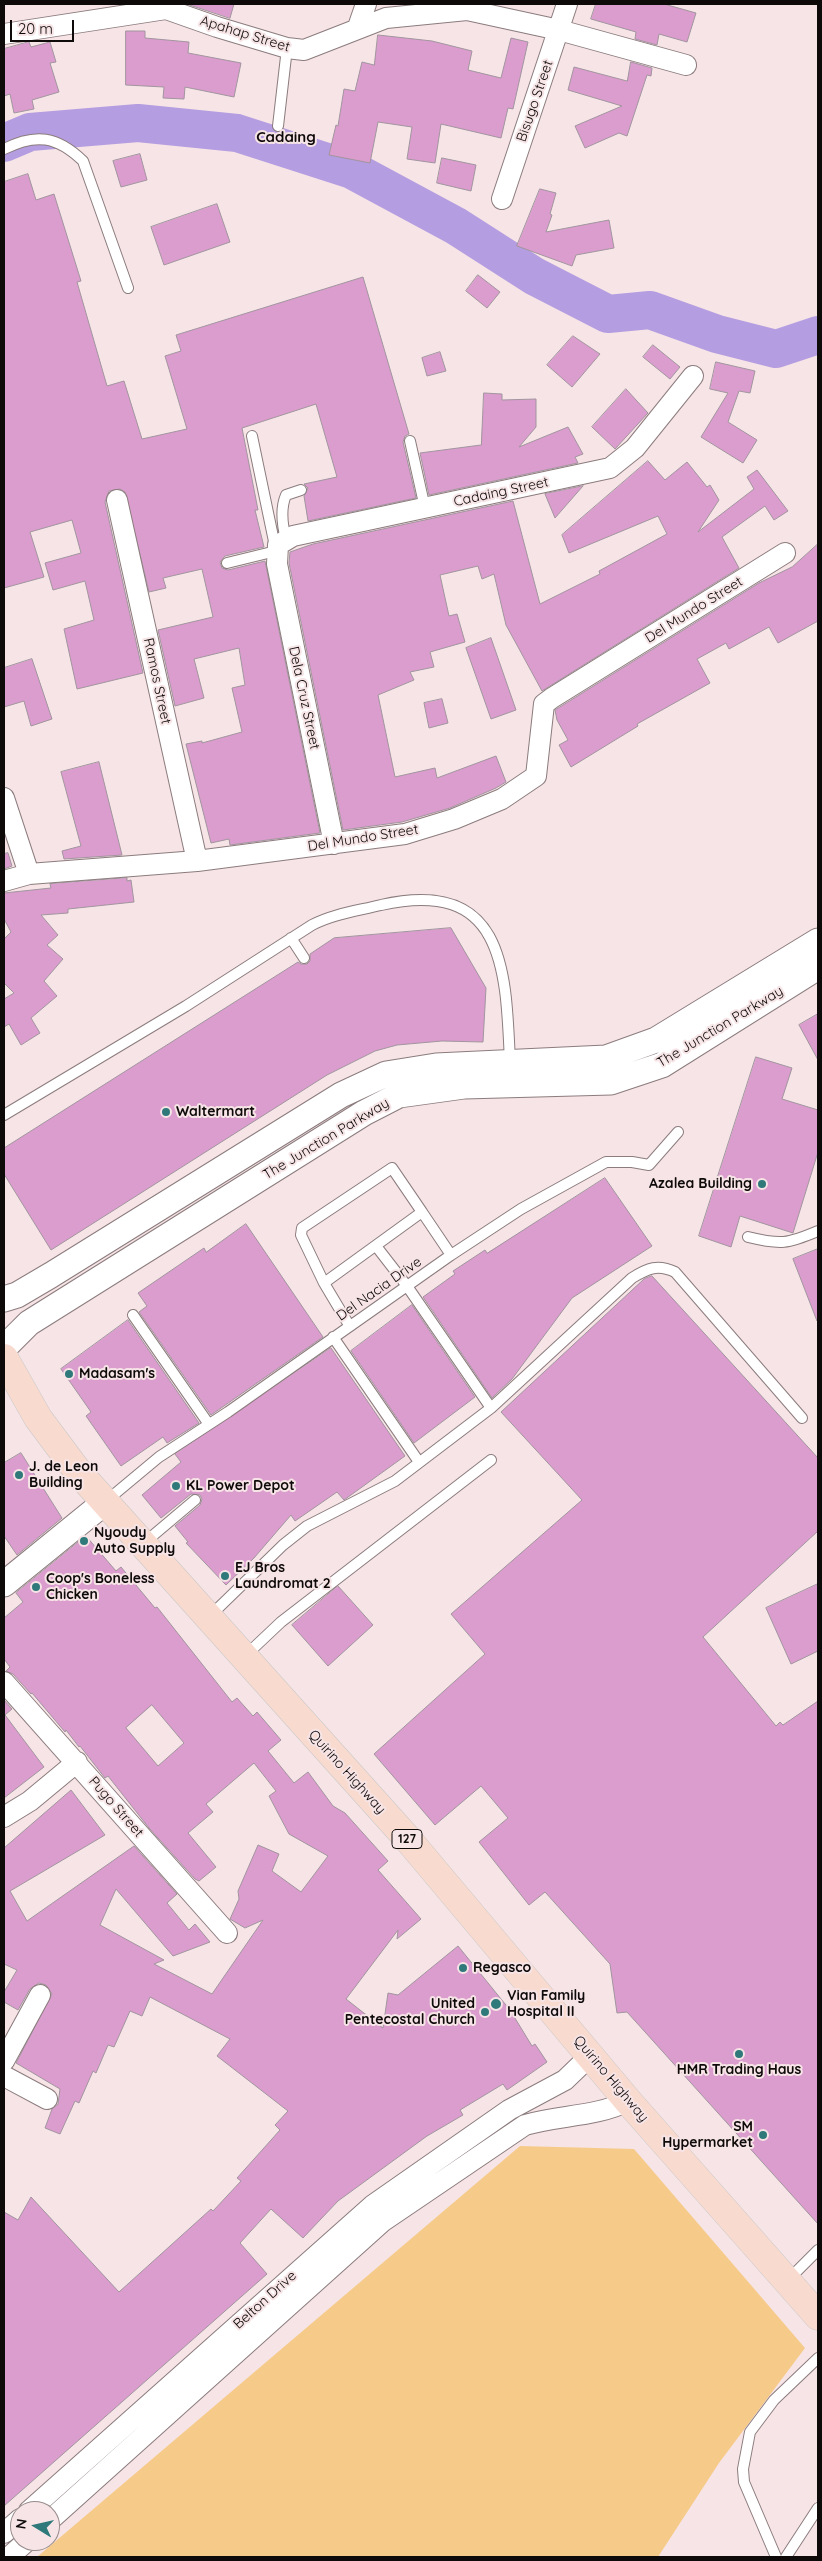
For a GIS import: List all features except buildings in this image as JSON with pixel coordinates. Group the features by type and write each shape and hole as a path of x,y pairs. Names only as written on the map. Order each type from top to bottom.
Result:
{"main road":[{"name":"Quirino Highway","path":"4,1358 21,1392 56,1445 406,1837 628,2101 818,2316"}],"street":[{"path":"358,27 366,4"},
{"name":"Bisugo Street","path":"502,199 567,4"},
{"name":"Apahap Street","path":"4,34 167,6 217,27 287,48 304,50 313,48 358,27 386,18 466,10 559,30 686,65"},
{"name":"Cadaing Street","path":"281,545 425,508 610,468 635,448 693,376"},
{"name":"Ramos Street","path":"117,500 197,861"},
{"name":"Dela Cruz Street","path":"281,545 277,564 334,844"},
{"name":"Del Mundo Street","path":"4,881 29,874 197,861 405,834 454,819 502,799 536,776 544,704 785,553"},
{"path":"4,798 29,874"},
{"name":"The Junction Parkway","path":"609,1070 818,941"},
{"name":"The Junction Parkway","path":"4,1299 17,1295 51,1275 341,1095 386,1074 436,1066 511,1073 609,1070 662,1065 818,967"},
{"name":"The Junction Parkway","path":"4,1348 28,1323 373,1109 400,1095 464,1086 511,1073"},
{"path":"4,1584 105,1502"},
{"name":"Pugo Street","path":"4,1682 227,1933"},
{"path":"4,1817 30,1801 77,1762"},
{"path":"4,2061 40,1995"},
{"name":"Belton Drive","path":"40,2501 373,2205 515,2108 551,2089 564,2080 590,2055"},
{"path":"4,2076 48,2099"},
{"path":"551,2089 566,2117"},
{"name":"Belton Drive","path":"60,2511 340,2262 382,2222 525,2125 547,2119 597,2112 628,2101"},
{"path":"515,2108 525,2125"},
{"path":"327,2245 340,2262"}],"lane":[{"path":"278,126 287,48"},
{"path":"4,149 19,142 43,139 66,145 82,161 128,288"},
{"path":"252,436 281,545"},
{"path":"410,441 425,508"},
{"path":"281,545 281,509 283,502 286,495 301,490"},
{"path":"227,564 281,545"},
{"path":"4,1115 186,1006 291,938 326,918 409,899 451,903 474,916 488,933 506,986 511,1073"},
{"path":"291,938 304,958"},
{"name":"Del Nacia Drive","path":"105,1502 160,1457 208,1423 228,1412 349,1325 522,1209 606,1162 649,1165 678,1132"},
{"path":"349,1325 324,1282 301,1235 302,1228 392,1168 451,1255"},
{"path":"324,1282 422,1212"},
{"path":"748,1237 773,1243 788,1243 818,1231"},
{"path":"376,1246 407,1286 491,1408"},
{"path":"208,1617 283,1545 307,1526 394,1481 491,1408 632,1278 654,1267 665,1267 675,1272 802,1418"},
{"path":"132,1315 208,1423"},
{"path":"334,1337 419,1462"},
{"path":"244,1657 281,1622 491,1460"},
{"path":"143,1543 195,1500"},
{"path":"787,2282 818,2250"},
{"path":"776,2557 744,2482 743,2469 750,2432 774,2400 818,2358"},
{"path":"786,2557 818,2508"}],"shaded area":[{"path":"520,2146 634,2149 805,2348 719,2463 658,2557 37,2557 44,2551 60,2551 60,2537"}],"waterway":[{"path":"4,143 30,132 138,123 237,133 352,170 456,226 534,276 608,314 650,310 717,334 776,349 818,335"}],"place":[{"name":"Waltermart","path":"166,1112"},
{"name":"Azalea Building","path":"762,1184"},
{"name":"Madasam's","path":"69,1374"},
{"name":"J. de Leon Building","path":"19,1475"},
{"name":"KL Power Depot","path":"176,1486"},
{"name":"Nyoudy Auto Supply","path":"84,1541"},
{"name":"EJ Bros Laundromat 2","path":"225,1576"},
{"name":"Coop's Boneless Chicken","path":"36,1587"},
{"name":"Regasco","path":"463,1968"},
{"name":"Vian Family Hospital II","path":"496,2004"},
{"name":"United Pentecostal Church","path":"485,2012"},
{"name":"HMR Trading Haus","path":"739,2054"},
{"name":"SM Hypermarket","path":"763,2135"}],"district":[{"name":"Cadaing","path":"286,137"}]}
